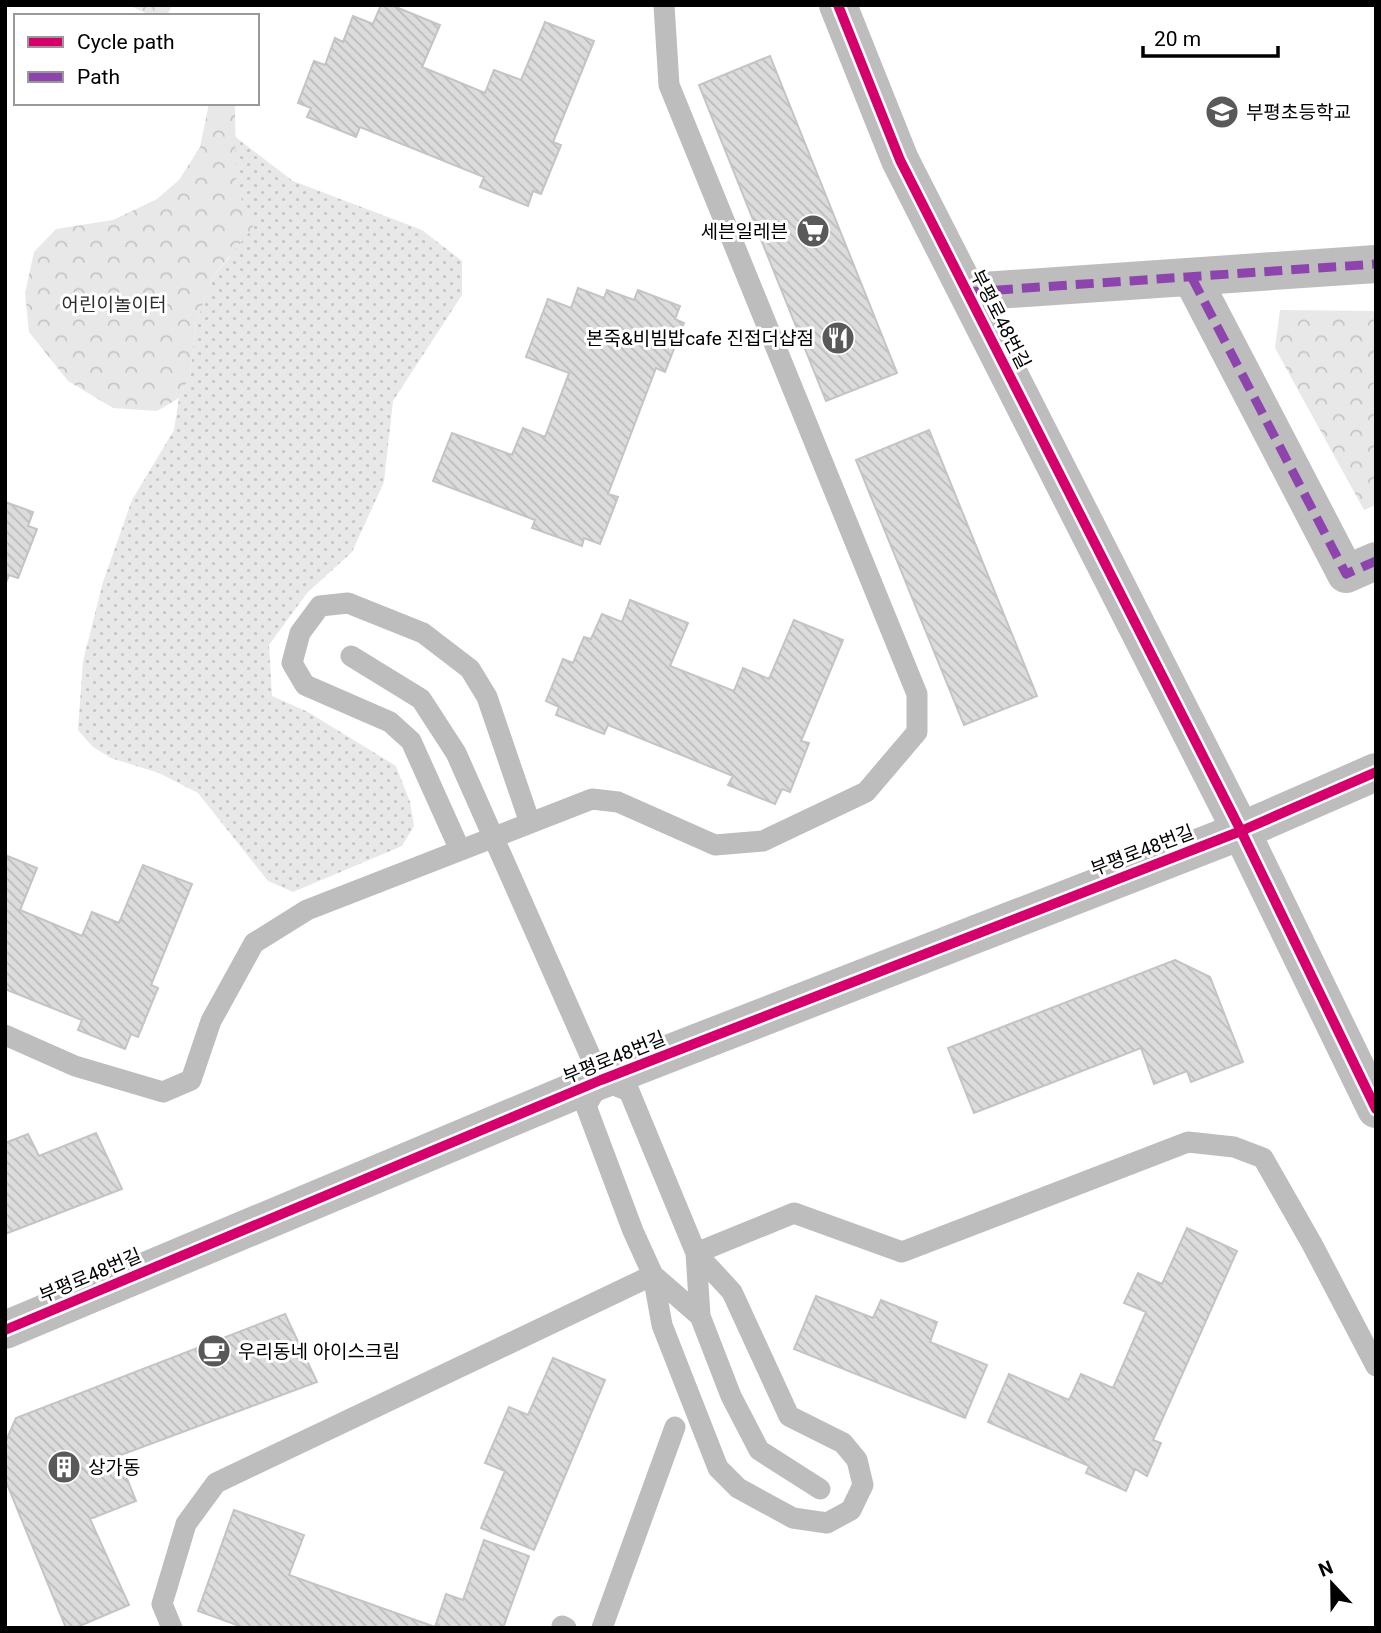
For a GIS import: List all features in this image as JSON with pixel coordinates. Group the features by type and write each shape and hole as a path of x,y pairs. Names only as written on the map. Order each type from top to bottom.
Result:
{"street":[{"name":"부평로48번길","path":"838,5 900,160 1241,831 1376,1109"},
{"path":"968,292 1376,264"},
{"path":"1192,278 1346,574 1376,561"},
{"name":"부평로48번길","path":"5,1329 601,1080 1241,831 1376,772"}],"lane":[{"path":"5,1035 75,1066 163,1092 191,1080 211,1021 254,943 307,910 592,799 618,802 715,845 763,841 866,792 917,732 917,694 669,85 664,5"},
{"path":"460,850 411,741 390,722 305,685 292,663 300,632 320,606 348,603 423,633 470,669 487,697 530,823"},
{"path":"351,656 421,699 456,752 601,1080 629,1091 696,1253 700,1316 731,1396 759,1450 820,1489"},
{"path":"601,1080 586,1106 653,1275 662,1325 718,1468 738,1488 793,1518 827,1523 851,1510 863,1485 857,1460 843,1443 789,1416 732,1292 696,1253"},
{"path":"696,1253 794,1213 902,1252 1188,1142 1234,1147 1263,1158 1376,1366"},
{"path":"653,1275 700,1316"},
{"path":"172,1628 162,1604 186,1524 215,1483 653,1275"},
{"path":"602,1628 675,1427"}],"green space":[{"path":"128,5 172,5 168,14 148,14"},
{"name":"어린이놀이터","path":"209,105 235,105 236,192 251,212 253,228 213,276 196,323 190,375 179,398 157,411 113,408 68,381 29,332 25,293 34,252 56,229 113,220 157,199 179,180 200,147"},
{"path":"234,136 293,181 422,230 462,261 462,295 393,401 384,482 352,552 307,593 269,645 272,696 308,712 396,766 410,802 414,826 402,846 293,892 268,881 198,793 159,773 111,758 93,747 78,730 83,661 103,582 132,500 174,430 179,398 190,375 196,323 213,276 229,258 250,212 236,192"},
{"path":"1280,310 1376,311 1376,505 1364,510 1275,348"}],"building":[{"path":"381,5 391,5 440,25 422,67 485,93 494,70 521,80 545,22 594,41 553,142 561,145 541,194 533,191 528,206 480,187 484,177 360,127 356,137 307,117 311,108 298,103 314,61 325,65 335,38 343,42 353,16 373,24"},
{"path":"770,56 897,373 826,401 699,85"},
{"path":"578,288 604,298 607,290 634,300 638,290 680,306 675,319 684,323 665,372 656,368 608,494 618,497 600,544 584,538 582,546 532,528 535,520 433,481 452,433 512,455 523,428 545,437 569,373 526,357 548,299 571,308"},
{"path":"929,430 1037,696 964,725 856,460"},
{"path":"5,502 33,512 28,526 37,529 18,578 9,575 5,585"},
{"path":"630,600 688,623 670,666 734,691 743,668 769,679 794,620 843,640 801,741 809,743 790,792 782,789 775,804 728,785 733,776 608,725 604,734 556,715 559,707 546,701 563,659 573,663 584,637 591,639 602,614 622,622"},
{"path":"5,855 37,868 20,910 82,936 92,912 119,923 143,865 192,884 151,985 158,988 138,1037 131,1034 125,1049 78,1030 82,1020 5,989"},
{"path":"1175,960 1210,977 1243,1062 1191,1082 1187,1071 1154,1084 1141,1048 974,1113 948,1048"},
{"path":"96,1133 122,1189 5,1234 5,1143 28,1134 39,1156"},
{"path":"1187,1228 1237,1251 1153,1440 1161,1443 1147,1476 1135,1469 1126,1491 1086,1473 1089,1466 988,1422 1009,1374 1069,1400 1081,1374 1113,1388 1146,1312 1124,1303 1138,1273 1162,1284"},
{"path":"816,1296 873,1318 881,1300 937,1322 930,1342 987,1365 965,1418 794,1349"},
{"name":"상가동","path":"285,1314 317,1382 118,1456 136,1501 90,1519 129,1605 75,1628 66,1628 5,1479 5,1443 16,1418"},
{"path":"553,1358 605,1380 534,1550 481,1528 505,1471 485,1463 509,1407 528,1415"},
{"path":"234,1510 304,1535 289,1575 435,1627 446,1594 463,1600 484,1540 529,1556 503,1628 245,1628 198,1611"}],"marked path":[{"path":"968,292 1376,264"},
{"path":"1192,278 1346,574 1376,561"}],"cycle path":[{"path":"838,5 900,160 1241,831 1376,1109"},
{"path":"5,1330 601,1080 1241,831 1376,772"}],"place":[{"name":"부평초등학교","path":"1222,112"},
{"name":"세븐일레븐","path":"813,231"},
{"name":"본죽&비빔밥cafe 진접더샵점","path":"838,338"},
{"name":"우리동네 아이스크림","path":"214,1351"},
{"name":"상가동","path":"64,1467"}]}
